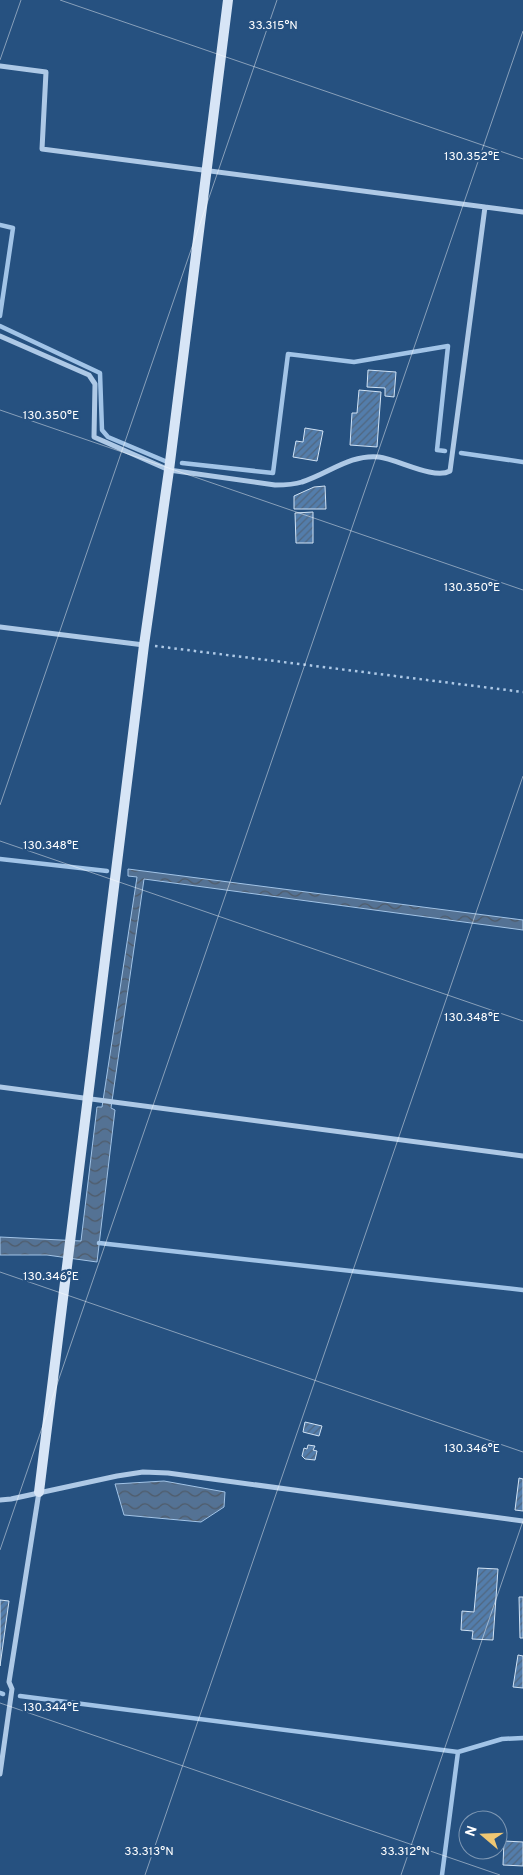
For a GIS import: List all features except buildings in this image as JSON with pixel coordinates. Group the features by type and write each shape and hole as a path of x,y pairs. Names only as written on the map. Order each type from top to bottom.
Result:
{"street":[{"path":"0,1774 12,1689 9,1682 39,1492 144,645 169,470 228,0"},
{"path":"0,66 46,72 42,149 523,212"},
{"path":"0,336 89,375 94,384 94,437 169,470 275,485 303,482 332,467 360,458 378,457 419,470 446,473 450,471 485,207"},
{"path":"0,627 144,645"},
{"path":"0,1087 523,1156"},
{"path":"0,1500 126,1474 143,1472 168,1473 523,1521"}],"path":[{"path":"144,645 523,692"}],"water":[{"path":"128,869 523,920 523,930 144,879 111,1108 115,1110 97,1262 47,1255 0,1255 0,1237 81,1241 97,1107 102,1107 137,877 128,876"},
{"path":"164,1481 225,1492 224,1507 201,1522 124,1515 115,1484"}],"waterway":[{"path":"0,225 13,228 0,316"},
{"path":"0,326 100,373 102,430 108,437 165,461"},
{"path":"182,463 273,473 288,354 354,362 448,346 437,450 445,451"},
{"path":"461,453 523,462"},
{"path":"0,859 107,871"},
{"path":"99,1243 523,1290"},
{"path":"20,1696 458,1752 502,1739 523,1738"},
{"path":"442,1875 458,1752"}]}
